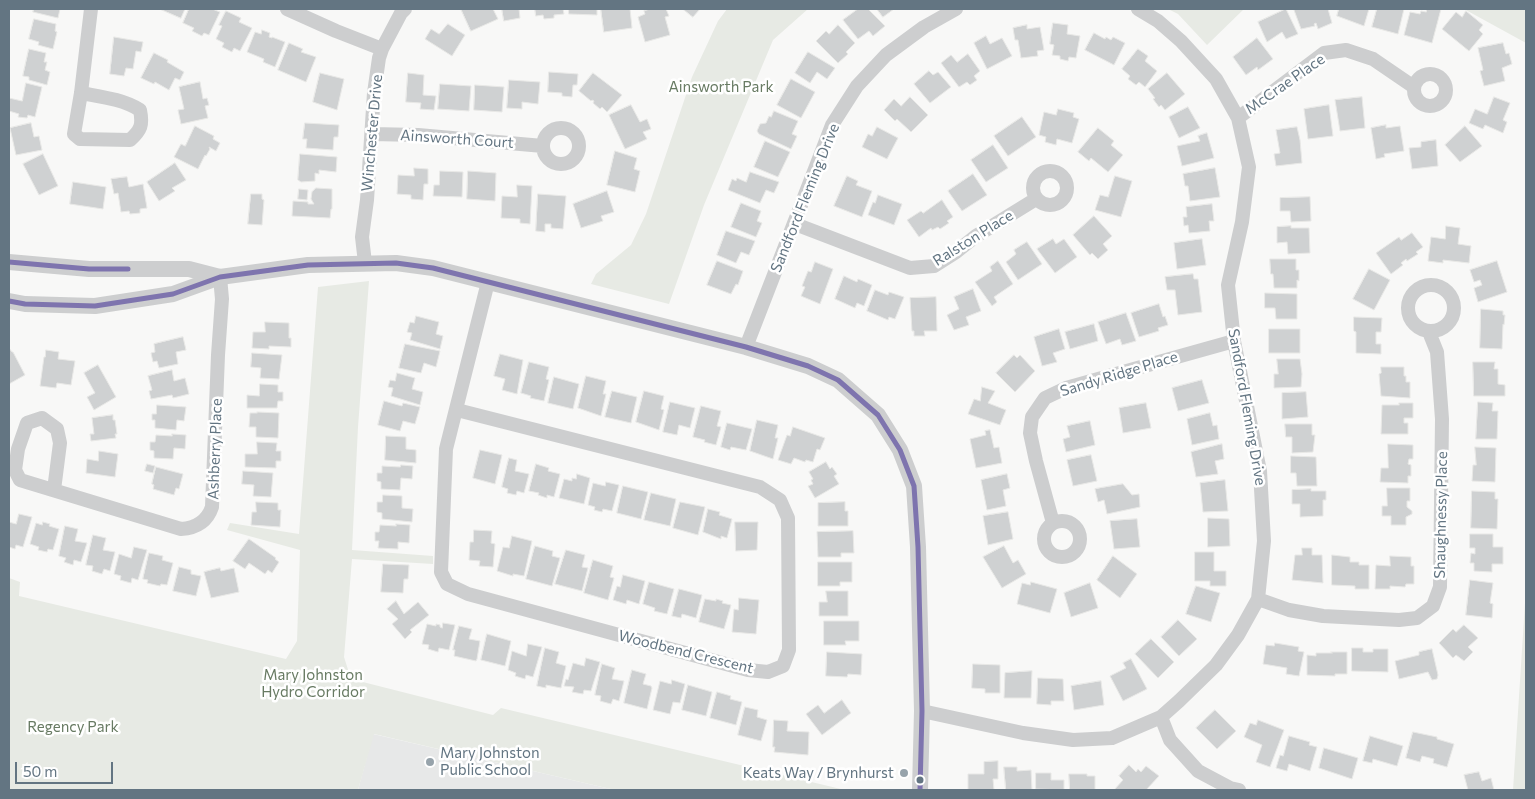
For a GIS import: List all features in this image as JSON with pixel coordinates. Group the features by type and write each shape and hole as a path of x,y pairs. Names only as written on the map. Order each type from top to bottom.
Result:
{"street":[{"path":"81,93 129,103 140,110 142,122 137,133 130,140 80,139 74,134 92,9"},
{"path":"287,9 382,49"},
{"name":"Winchester Drive","path":"365,263 362,237 367,200 374,93 379,58 401,12 405,9"},
{"name":"Sandford Fleming Drive","path":"746,347 832,125 856,86 886,55 924,27 956,9"},
{"name":"Sandford Fleming Drive","path":"922,711 1023,733 1073,740 1112,738 1161,717 1179,701 1216,664 1238,636 1258,600 1264,541 1260,471 1234,341 1228,285 1242,222 1249,167 1238,118 1216,79 1158,21 1138,9"},
{"name":"McCrae Place","path":"1238,118 1324,53 1346,50 1373,59 1414,87"},
{"name":"Ainsworth Court","path":"372,134 418,135 543,146"},
{"name":"Ralston Place","path":"795,224 910,268 934,266 976,236 1036,199"},
{"path":"9,262 89,270 189,269 220,277"},
{"path":"9,301 26,304 95,306 172,294 220,277 308,265 396,263 433,268 746,347 808,366 838,380 878,415 900,450 914,486 918,547 922,711 920,790"},
{"name":"Ashberry Place","path":"54,490 60,443 57,429 42,418 27,423 18,449 15,470 20,480 182,529 192,528 210,515 212,507 222,299 220,277"},
{"name":"Woodbend Crescent","path":"456,410 760,487 780,500 788,518 788,650 783,666 768,672 748,670 468,594 447,584 441,572 446,449 488,282"},
{"name":"Shaughnessy Place","path":"1258,600 1289,610 1323,616 1399,620 1417,618 1433,606 1440,587 1442,419 1437,352 1429,332"},
{"name":"Sandy Ridge Place","path":"1053,524 1030,433 1032,417 1045,398 1066,388 1234,341"},
{"path":"1161,717 1170,740 1198,770 1230,788 1239,790"}],"shaded area":[{"name":"Mary Johnston Public School","path":"373,734 615,790 358,790"}],"green space":[{"name":"Ainsworth Park","path":"727,9 808,9 773,40 704,205 669,304 591,284 596,274 631,245 646,214 692,77 718,21"},
{"path":"1168,9 1244,9 1207,45 1178,14"},
{"path":"1464,9 1526,9 1526,43"},
{"name":"Mary Johnston Hydro Corridor","path":"369,281 358,427 352,550 433,556 433,564 352,559 344,657 351,679 493,715 501,708 845,790 615,790 374,734 358,790 9,790 9,578 20,582 19,596 286,659 297,641 300,550 227,530 230,523 299,534 318,287"},
{"path":"1526,579 1526,790 1513,790 1525,603"}],"building":[{"path":"34,9 60,9 58,18 33,12"},
{"path":"160,9 185,9 181,18"},
{"path":"189,9 212,9 220,12 209,35 204,33 202,36 192,31 194,28 183,23"},
{"path":"461,9 493,9 498,19 471,31"},
{"path":"502,9 519,9 520,18 504,21"},
{"path":"535,9 563,9 564,14 544,19 543,15 536,16"},
{"path":"569,9 597,9 597,15 569,14"},
{"path":"601,9 630,9 632,28 604,32"},
{"path":"666,9 669,16 665,17 670,35 645,42 638,17 645,14 644,11"},
{"path":"683,9 700,9 693,17"},
{"path":"858,9 868,9 885,26 873,36 869,31 858,39 843,20"},
{"path":"877,9 894,9 883,17"},
{"path":"1286,9 1298,34 1286,39 1282,32 1267,42 1258,22"},
{"path":"1328,9 1332,23 1318,29 1316,23 1314,24 1315,26 1301,29 1294,10"},
{"path":"1339,9 1369,9 1364,26 1337,16"},
{"path":"1377,9 1404,9 1398,34 1372,27"},
{"path":"1427,9 1441,9 1432,43 1404,35 1410,12 1420,14 1421,11 1426,12"},
{"path":"226,11 241,18 239,22 252,28 240,51 234,48 232,52 222,47 224,43 216,39 222,26 219,25"},
{"path":"1466,11 1483,25 1479,30 1483,34 1469,51 1442,29 1456,12 1462,17"},
{"path":"34,19 56,24 55,31 57,32 53,49 38,45 39,42 29,39"},
{"path":"1053,23 1068,25 1067,34 1080,36 1076,58 1069,57 1068,61 1060,59 1060,56 1052,55 1054,45 1050,44"},
{"path":"448,24 465,35 452,56 425,39 431,29 439,34"},
{"path":"838,25 855,43 846,52 848,54 838,63 816,41 826,31 829,34"},
{"path":"1027,25 1027,29 1040,27 1044,50 1037,51 1038,56 1021,58 1018,40 1015,40 1013,28"},
{"path":"262,30 270,33 269,37 285,42 275,67 263,62 264,59 247,52 255,32 261,34"},
{"path":"1094,33 1105,39 1106,37 1111,40 1113,37 1125,43 1114,65 1085,50"},
{"path":"986,36 990,44 1002,38 1012,56 987,69 974,43"},
{"path":"114,37 143,42 141,52 136,51 133,69 126,68 124,76 110,74"},
{"path":"1257,38 1273,59 1258,70 1257,67 1246,75 1233,57"},
{"path":"289,43 303,49 301,52 316,57 306,82 278,70"},
{"path":"1503,43 1506,54 1509,53 1512,64 1502,68 1505,81 1484,86 1480,71 1483,70 1478,48"},
{"path":"29,49 46,53 44,62 47,62 45,70 50,72 47,85 29,80 29,77 23,76"},
{"path":"1138,49 1148,56 1145,61 1157,71 1145,87 1139,82 1136,85 1128,79 1130,76 1122,69"},
{"path":"808,52 835,68 827,79 817,72 810,83 795,73"},
{"path":"154,53 168,60 167,62 184,72 180,80 175,78 169,90 155,82 154,84 141,78"},
{"path":"968,54 980,71 974,76 977,80 970,85 967,82 959,87 941,63 951,55 957,62"},
{"path":"929,71 933,75 938,72 951,87 930,103 914,84"},
{"path":"549,72 578,74 577,85 573,85 572,97 562,96 562,93 548,92"},
{"path":"320,73 344,79 337,110 313,102"},
{"path":"408,73 424,75 423,95 436,96 434,110 420,109 421,103 406,102"},
{"path":"593,73 622,95 607,112 602,107 600,109 593,103 594,101 591,101 579,91"},
{"path":"1167,73 1185,94 1165,110 1161,105 1159,107 1148,89"},
{"path":"791,79 815,92 801,118 777,105"},
{"path":"509,80 540,82 538,104 522,102 522,109 507,108"},
{"path":"200,82 203,99 207,98 209,105 205,106 208,118 181,124 178,110 184,109 179,87"},
{"path":"26,83 42,87 35,117 28,115 27,118 18,117 19,114 9,111 9,98 22,101"},
{"path":"440,84 471,86 469,111 438,109"},
{"path":"475,85 504,87 502,112 474,110"},
{"path":"910,97 928,115 911,132 897,119 895,121 884,110 894,99 901,106"},
{"path":"1362,97 1365,128 1340,131 1335,100"},
{"path":"1494,97 1510,103 1503,120 1507,122 1503,133 1485,125 1483,129 1469,123 1475,109 1487,114"},
{"path":"631,105 640,122 647,119 651,129 643,132 647,139 625,149 609,115"},
{"path":"1329,105 1333,136 1308,139 1304,109"},
{"path":"1188,107 1200,128 1179,138 1169,117"},
{"path":"1058,109 1074,113 1073,117 1079,119 1072,143 1057,139 1056,145 1045,142 1046,137 1039,135 1044,112 1056,115"},
{"path":"774,111 798,121 792,134 797,136 791,149 759,134 757,131 760,124 766,123"},
{"path":"1022,117 1036,137 1008,156 994,136"},
{"path":"31,123 34,137 39,136 42,150 16,155 10,128"},
{"path":"305,123 339,125 338,137 334,137 333,150 306,148 307,139 303,139"},
{"path":"1386,125 1386,128 1400,126 1404,151 1384,154 1385,157 1376,159 1371,128"},
{"path":"195,126 214,136 213,139 220,143 216,151 209,147 210,149 198,169 174,157 181,144 185,146"},
{"path":"1465,126 1482,146 1460,162 1445,145"},
{"path":"877,127 898,138 887,159 862,147 868,134 872,136"},
{"path":"1297,127 1302,163 1276,166 1274,154 1280,153 1276,130"},
{"path":"1098,128 1114,141 1111,145 1123,155 1108,172 1091,158 1089,161 1078,152"},
{"path":"1207,133 1214,158 1182,166 1177,146 1200,141 1198,136"},
{"path":"1436,140 1438,166 1412,169 1409,148 1421,147 1421,142"},
{"path":"765,141 790,152 778,177 754,167"},
{"path":"993,145 1008,168 986,182 971,160"},
{"path":"615,151 637,158 634,169 640,171 635,192 607,185"},
{"path":"43,154 58,186 39,195 23,164"},
{"path":"300,154 337,157 336,172 319,170 319,174 315,173 315,181 301,182 298,180"},
{"path":"175,163 186,180 172,188 175,191 159,201 147,182"},
{"path":"414,168 428,169 428,184 424,184 423,200 411,199 411,195 397,194 398,175 414,176"},
{"path":"1215,168 1220,197 1190,201 1188,186 1185,186 1183,174"},
{"path":"440,171 463,172 462,197 433,196 434,185 439,185"},
{"path":"468,171 496,173 495,201 467,199"},
{"path":"750,172 779,182 774,193 766,190 760,203 728,190 732,179 736,181 737,178 746,182"},
{"path":"973,174 987,195 962,211 948,191"},
{"path":"847,176 858,181 856,185 872,191 862,217 834,206"},
{"path":"1115,176 1132,181 1121,217 1095,210 1100,195 1108,197"},
{"path":"127,177 129,187 143,184 147,208 140,209 140,213 130,214 129,211 121,212 118,193 114,194 111,179"},
{"path":"73,182 106,187 103,209 70,204"},
{"path":"517,185 532,186 530,224 520,223 520,219 501,218 502,196 517,197"},
{"path":"316,188 332,189 330,218 292,216 293,201 314,204 311,199 312,192"},
{"path":"299,189 308,190 307,200 298,199"},
{"path":"607,191 614,212 601,216 603,221 581,228 573,204"},
{"path":"251,194 262,194 262,199 264,200 262,225 248,224"},
{"path":"538,194 566,196 563,229 551,228 551,224 545,224 545,232 536,231"},
{"path":"878,195 902,204 894,225 868,215"},
{"path":"1310,197 1311,221 1291,222 1290,211 1280,211 1280,198"},
{"path":"942,200 953,217 947,221 949,223 940,229 938,227 932,230 931,228 919,237 907,220 921,211 923,213"},
{"path":"741,203 761,211 757,221 762,223 756,237 731,227"},
{"path":"1212,204 1214,221 1209,221 1210,231 1189,233 1188,225 1184,226 1183,217 1187,217 1186,207"},
{"path":"1094,216 1112,236 1103,244 1108,250 1098,259 1092,253 1090,255 1073,235"},
{"path":"1291,226 1291,228 1309,228 1310,253 1288,254 1287,242 1277,243 1277,227"},
{"path":"1446,226 1460,228 1458,244 1471,246 1469,263 1443,260 1443,263 1428,261 1431,237 1445,239"},
{"path":"726,231 755,241 749,255 741,252 736,263 717,255"},
{"path":"1412,233 1423,247 1416,252 1418,254 1407,261 1406,259 1401,263 1403,265 1391,274 1376,253 1399,237 1401,240"},
{"path":"1053,239 1056,244 1064,239 1077,257 1055,273 1037,249"},
{"path":"1202,239 1206,265 1177,269 1174,243"},
{"path":"1027,242 1042,264 1018,280 1006,262 1016,254 1014,250"},
{"path":"1270,259 1296,259 1296,270 1299,270 1297,288 1274,288"},
{"path":"717,261 743,271 738,285 736,284 731,294 707,285"},
{"path":"998,261 1013,284 994,297 997,302 992,306 975,282 992,271 990,267"},
{"path":"1497,261 1507,292 1478,302 1474,288 1482,285 1480,280 1474,282 1470,270"},
{"path":"815,262 833,269 820,304 801,296 805,287 802,286 808,271 811,272"},
{"path":"1369,269 1390,280 1374,310 1353,299"},
{"path":"1193,274 1194,279 1198,279 1202,312 1178,315 1175,290 1167,290 1165,277"},
{"path":"844,276 857,282 858,279 872,285 864,306 857,303 855,308 835,299"},
{"path":"973,289 981,311 966,317 969,325 954,330 947,315 959,309 954,297"},
{"path":"875,290 888,295 889,292 904,297 895,319 889,317 888,320 867,311"},
{"path":"1265,293 1297,294 1297,319 1276,319 1275,308 1265,308"},
{"path":"936,297 937,331 924,331 925,336 914,336 910,298"},
{"path":"1159,304 1168,325 1158,328 1159,331 1139,337 1131,313"},
{"path":"1481,309 1503,311 1503,315 1505,315 1502,349 1480,348"},
{"path":"1126,313 1136,341 1122,345 1120,339 1106,344 1098,322"},
{"path":"416,316 439,322 436,334 443,336 440,349 410,340 412,333 407,332 410,322 414,323"},
{"path":"1354,317 1382,318 1381,332 1376,332 1376,344 1381,344 1381,354 1356,353"},
{"path":"265,322 289,323 291,347 269,346 269,349 252,348 253,332 265,332"},
{"path":"1094,324 1098,341 1070,349 1065,332"},
{"path":"1059,329 1065,349 1053,353 1057,362 1042,366 1034,337"},
{"path":"1269,329 1300,329 1300,353 1269,353"},
{"path":"183,337 186,350 176,352 178,364 159,368 157,361 153,362 151,353 155,352 154,344"},
{"path":"405,344 440,351 436,367 424,363 421,373 399,368"},
{"path":"9,348 25,375 9,384"},
{"path":"46,350 59,352 58,359 75,361 71,385 57,383 56,388 40,386"},
{"path":"252,353 282,355 279,379 260,378 261,368 251,367"},
{"path":"500,354 523,360 517,394 502,390 505,379 494,376"},
{"path":"1014,355 1017,358 1020,355 1035,371 1015,392 996,373"},
{"path":"1277,359 1300,359 1301,387 1274,388 1274,374 1278,374"},
{"path":"529,362 549,367 546,379 549,380 544,401 530,398 531,396 521,393"},
{"path":"1473,362 1495,362 1494,369 1498,369 1498,384 1505,385 1505,396 1474,396"},
{"path":"98,365 116,397 94,410 87,397 95,393 84,373"},
{"path":"1381,367 1404,367 1406,382 1410,382 1410,398 1381,396 1379,374 1381,373"},
{"path":"172,370 174,381 185,378 189,394 173,398 172,395 151,399 149,391 152,390 148,376"},
{"path":"397,373 415,378 412,389 423,392 420,405 391,396 393,388 388,387 390,380 395,381"},
{"path":"586,376 606,381 603,394 606,394 601,416 578,408"},
{"path":"554,377 579,384 573,409 548,403"},
{"path":"1202,380 1209,403 1178,411 1172,388"},
{"path":"260,384 278,385 278,392 283,392 283,401 278,401 277,408 247,408 247,395 259,396"},
{"path":"982,387 995,391 988,403 1006,410 1000,425 968,414 974,399 980,401"},
{"path":"612,391 637,397 631,423 605,417"},
{"path":"644,391 664,396 661,409 664,410 659,430 636,422"},
{"path":"1306,392 1308,417 1282,419 1282,393"},
{"path":"384,401 402,406 403,403 420,407 415,424 403,421 400,431 378,425"},
{"path":"670,402 695,408 690,428 679,425 677,435 663,432"},
{"path":"1478,402 1493,403 1492,411 1498,411 1497,439 1476,439"},
{"path":"1146,403 1151,428 1123,433 1119,408"},
{"path":"1399,403 1413,403 1413,418 1404,418 1404,423 1408,423 1408,434 1381,434 1382,405 1399,405"},
{"path":"157,405 186,407 184,421 177,420 176,430 155,428 155,420 152,420 152,414 156,414"},
{"path":"701,406 721,411 717,426 721,427 716,445 693,437"},
{"path":"250,413 279,413 278,438 256,437 256,427 249,427"},
{"path":"1210,413 1213,426 1217,425 1219,439 1192,445 1187,419"},
{"path":"113,415 117,434 115,434 116,438 91,441 90,434 94,434 92,418"},
{"path":"757,420 778,425 775,438 778,438 773,459 750,451"},
{"path":"1090,421 1095,445 1066,452 1063,439 1070,437 1067,426"},
{"path":"727,423 752,429 746,450 731,447 730,450 721,447"},
{"path":"1285,424 1312,424 1312,435 1315,435 1313,452 1292,453 1292,437 1286,437"},
{"path":"793,427 825,438 820,450 817,449 813,462 806,460 805,462 794,458 791,464 778,460 787,435 790,436"},
{"path":"990,430 994,448 999,447 1002,463 976,468 970,439 986,435 985,431"},
{"path":"172,434 186,435 185,449 174,448 173,459 154,458 154,451 150,450 150,442 155,442 156,435 172,436"},
{"path":"386,436 406,437 406,449 416,450 416,463 385,460"},
{"path":"257,442 277,443 276,451 281,451 281,461 276,461 276,468 245,467 245,454 257,454"},
{"path":"1222,444 1224,459 1215,461 1218,474 1196,477 1191,452"},
{"path":"1388,444 1413,445 1413,459 1409,459 1408,464 1411,465 1411,476 1408,476 1408,483 1380,482 1381,468 1388,468"},
{"path":"1475,447 1496,448 1495,482 1472,481 1473,465 1476,465"},
{"path":"480,450 502,455 495,484 473,478"},
{"path":"99,451 118,454 115,477 86,473 87,459 98,461"},
{"path":"1091,455 1097,481 1073,486 1067,460"},
{"path":"1291,456 1316,457 1317,486 1297,486 1296,473 1291,473"},
{"path":"509,458 517,460 515,471 529,474 524,493 517,491 516,495 507,493 508,489 502,487"},
{"path":"826,462 830,469 832,467 837,474 834,476 839,484 815,498 808,486 813,484 811,480 813,479 809,472"},
{"path":"147,464 155,466 153,473 145,471"},
{"path":"536,464 549,468 548,471 560,474 554,497 547,495 547,498 538,495 539,493 529,491"},
{"path":"401,465 413,466 412,479 401,478 400,490 381,489 381,482 377,481 377,473 382,473 382,466 400,467"},
{"path":"156,467 183,474 179,489 176,488 174,495 153,489 154,485 152,484"},
{"path":"243,471 273,473 271,497 253,496 254,485 242,484"},
{"path":"577,474 590,478 584,504 559,498 564,479 572,481 572,478 576,479"},
{"path":"1007,474 1010,488 1003,490 1006,506 987,510 981,480"},
{"path":"1225,480 1228,511 1203,512 1200,483"},
{"path":"606,482 619,485 612,511 603,509 602,512 594,510 595,507 588,505 593,483 605,486"},
{"path":"1123,484 1132,495 1139,494 1140,507 1107,514 1104,500 1098,502 1095,489"},
{"path":"623,486 648,492 641,519 617,513"},
{"path":"1387,488 1410,488 1410,501 1407,501 1407,507 1412,511 1412,514 1406,517 1406,525 1391,525 1391,516 1382,516 1382,506 1387,506"},
{"path":"1311,489 1311,491 1326,491 1326,500 1323,500 1323,516 1300,517 1300,504 1292,504 1292,490"},
{"path":"1472,491 1495,492 1495,499 1498,499 1497,529 1471,528"},
{"path":"651,493 676,499 670,526 644,520"},
{"path":"383,495 402,496 402,508 413,509 412,522 382,519 382,513 377,512 377,502 382,502"},
{"path":"256,502 278,503 278,510 281,510 280,527 251,525 252,512 256,512"},
{"path":"680,502 705,507 698,535 673,528"},
{"path":"845,502 845,511 848,511 848,526 818,526 818,503"},
{"path":"708,509 720,512 719,515 732,519 727,538 721,536 721,539 703,532"},
{"path":"1008,512 1013,539 988,545 983,516"},
{"path":"19,514 32,517 23,547 16,545 15,549 9,547 9,522 16,524"},
{"path":"1208,518 1229,519 1230,546 1208,547"},
{"path":"1137,519 1140,547 1114,549 1110,521"},
{"path":"43,522 59,529 53,550 48,549 47,552 38,550 39,547 30,544 36,523 42,525"},
{"path":"735,522 758,522 757,550 736,551"},
{"path":"396,524 410,525 409,543 398,542 398,549 378,548 379,541 375,541 375,532 379,532 380,525 396,526"},
{"path":"65,526 78,529 75,541 87,543 81,562 74,560 73,565 64,562 66,558 59,556"},
{"path":"474,530 492,531 491,543 495,544 493,567 479,566 480,561 469,560 470,542 473,542"},
{"path":"853,531 854,553 841,553 841,557 818,557 817,532"},
{"path":"1470,534 1493,534 1493,547 1503,547 1503,564 1492,564 1492,572 1474,571 1474,563 1470,563 1471,553 1475,554 1475,548 1470,548"},
{"path":"93,535 106,538 103,550 115,552 110,571 104,569 102,574 92,571 93,566 86,565"},
{"path":"512,536 532,541 524,576 513,574 513,576 497,571 503,547 509,548"},
{"path":"249,539 279,562 272,573 268,570 265,574 249,563 245,569 233,561"},
{"path":"535,546 553,551 552,556 560,558 552,586 526,579"},
{"path":"1004,546 1013,563 1018,560 1026,574 1002,588 983,557"},
{"path":"134,547 147,550 138,580 132,578 131,583 120,580 121,576 114,574 119,554 131,558"},
{"path":"1302,548 1312,548 1312,555 1322,555 1323,583 1292,580 1295,555 1302,555"},
{"path":"566,550 585,555 582,567 588,568 582,591 555,584"},
{"path":"1195,552 1214,552 1214,571 1226,571 1226,586 1210,586 1210,581 1195,581"},
{"path":"149,553 163,556 162,560 173,563 167,585 161,584 160,586 147,583 148,580 143,579"},
{"path":"1332,555 1350,557 1350,562 1359,562 1359,565 1369,565 1369,589 1355,589 1355,586 1332,585"},
{"path":"1113,556 1137,574 1120,598 1097,580"},
{"path":"1390,556 1411,557 1411,566 1414,566 1414,584 1406,584 1405,587 1390,586 1390,589 1375,589 1376,565 1390,566"},
{"path":"593,560 613,566 610,577 614,578 608,600 584,593"},
{"path":"818,562 852,562 852,582 840,582 840,586 818,586"},
{"path":"383,564 409,565 408,579 404,579 403,593 381,592"},
{"path":"179,567 191,570 191,574 201,576 196,596 173,591"},
{"path":"220,568 221,571 234,568 239,592 211,598 204,572"},
{"path":"623,575 645,581 639,604 627,600 626,604 613,600 617,586 620,587"},
{"path":"1470,580 1493,583 1490,603 1493,604 1492,618 1466,615"},
{"path":"649,582 674,589 667,614 654,611 655,608 643,604"},
{"path":"1031,582 1057,589 1050,613 1017,604 1022,583 1030,585"},
{"path":"1090,583 1098,608 1071,617 1064,593"},
{"path":"1196,586 1220,593 1211,622 1186,614"},
{"path":"679,589 702,595 696,618 682,614 681,618 672,616"},
{"path":"826,591 848,591 848,616 819,616 819,602 827,602"},
{"path":"739,598 759,600 756,634 732,632 734,609 738,610"},
{"path":"705,599 716,601 716,599 731,605 724,629 699,622"},
{"path":"396,601 404,614 418,602 429,615 410,630 412,632 405,639 392,624 398,619 387,609"},
{"path":"1178,620 1197,639 1179,656 1161,637"},
{"path":"824,621 859,621 859,641 845,641 846,645 824,645"},
{"path":"443,623 455,625 449,650 439,648 438,652 428,649 429,645 422,644 427,624 440,625 442,628"},
{"path":"1464,625 1478,638 1468,647 1473,652 1464,661 1456,655 1453,658 1439,643 1453,629 1456,632"},
{"path":"459,626 472,629 469,639 480,641 476,661 454,656 455,650 453,650"},
{"path":"487,634 511,641 505,666 481,660"},
{"path":"1151,639 1174,662 1158,678 1135,654"},
{"path":"1275,643 1299,647 1298,651 1304,652 1299,676 1286,674 1287,668 1263,664 1266,645 1274,646"},
{"path":"528,644 542,647 533,677 526,675 525,679 515,676 516,673 508,670 512,651 526,656"},
{"path":"545,648 559,652 556,663 566,666 561,688 546,685 546,688 537,686"},
{"path":"1352,648 1363,648 1363,652 1373,652 1373,649 1388,649 1388,672 1352,671"},
{"path":"1432,649 1438,675 1437,679 1432,680 1428,672 1399,679 1395,661 1419,655 1419,652"},
{"path":"827,652 862,654 861,675 848,674 847,677 826,676"},
{"path":"1347,652 1347,674 1335,674 1335,676 1307,675 1307,655 1316,656 1316,653"},
{"path":"586,658 600,662 591,691 584,690 583,694 572,692 574,687 564,686 566,679 568,680 573,663 584,666"},
{"path":"1131,659 1147,689 1123,701 1110,676 1126,668 1123,663"},
{"path":"602,664 615,668 612,679 624,681 619,701 613,699 611,704 600,701 601,696 595,695"},
{"path":"973,664 1000,665 1000,693 985,693 985,689 972,688"},
{"path":"632,670 646,674 643,684 652,688 647,709 624,703"},
{"path":"1032,671 1031,698 1004,698 1005,673"},
{"path":"1038,678 1063,679 1064,701 1051,701 1051,705 1037,704"},
{"path":"672,680 685,684 680,703 673,702 670,714 653,710 660,681 671,684"},
{"path":"1101,681 1104,705 1074,710 1071,686"},
{"path":"688,685 712,692 706,716 682,710"},
{"path":"717,692 731,696 730,699 742,702 736,725 710,718"},
{"path":"842,700 851,713 822,735 806,714 818,705 824,713"},
{"path":"745,707 758,710 757,717 767,720 761,741 738,735"},
{"path":"1215,710 1236,731 1217,749 1196,728"},
{"path":"774,720 788,721 787,731 809,732 808,755 774,752"},
{"path":"1258,720 1284,730 1270,767 1256,762 1262,745 1244,737 1250,723 1256,725"},
{"path":"1413,732 1437,737 1437,739 1454,744 1447,767 1433,763 1434,759 1422,756 1420,762 1406,758"},
{"path":"1289,736 1310,742 1309,745 1317,747 1310,771 1289,764 1287,771 1276,768 1280,755 1283,756"},
{"path":"1370,736 1403,746 1397,766 1373,759 1372,763 1363,761"},
{"path":"1324,748 1358,758 1352,779 1319,768"},
{"path":"998,761 998,779 993,779 994,790 968,790 968,774 984,774 984,762"},
{"path":"1129,765 1136,772 1138,769 1141,772 1146,766 1159,776 1146,790 1114,790 1123,780 1119,776"},
{"path":"1004,767 1017,767 1017,771 1031,770 1032,790 1006,790"},
{"path":"1479,772 1482,781 1491,778 1494,790 1468,790 1464,775"},
{"path":"1036,773 1051,773 1051,780 1064,780 1064,790 1036,789"},
{"path":"1069,774 1095,776 1095,790 1070,790"}],"transit line":[{"path":"9,262 89,269 128,269"},
{"path":"9,301 25,304 95,306 173,294 220,277 308,265 396,263 433,268 746,347 808,366 838,380 878,415 900,450 914,486 918,547 922,711 920,790"}],"place":[{"name":"Mary Johnston Public School","path":"430,762"},
{"name":"Keats Way / Brynhurst","path":"904,773"}],"park label":[{"name":"Regency Park","path":"73,727"}]}
